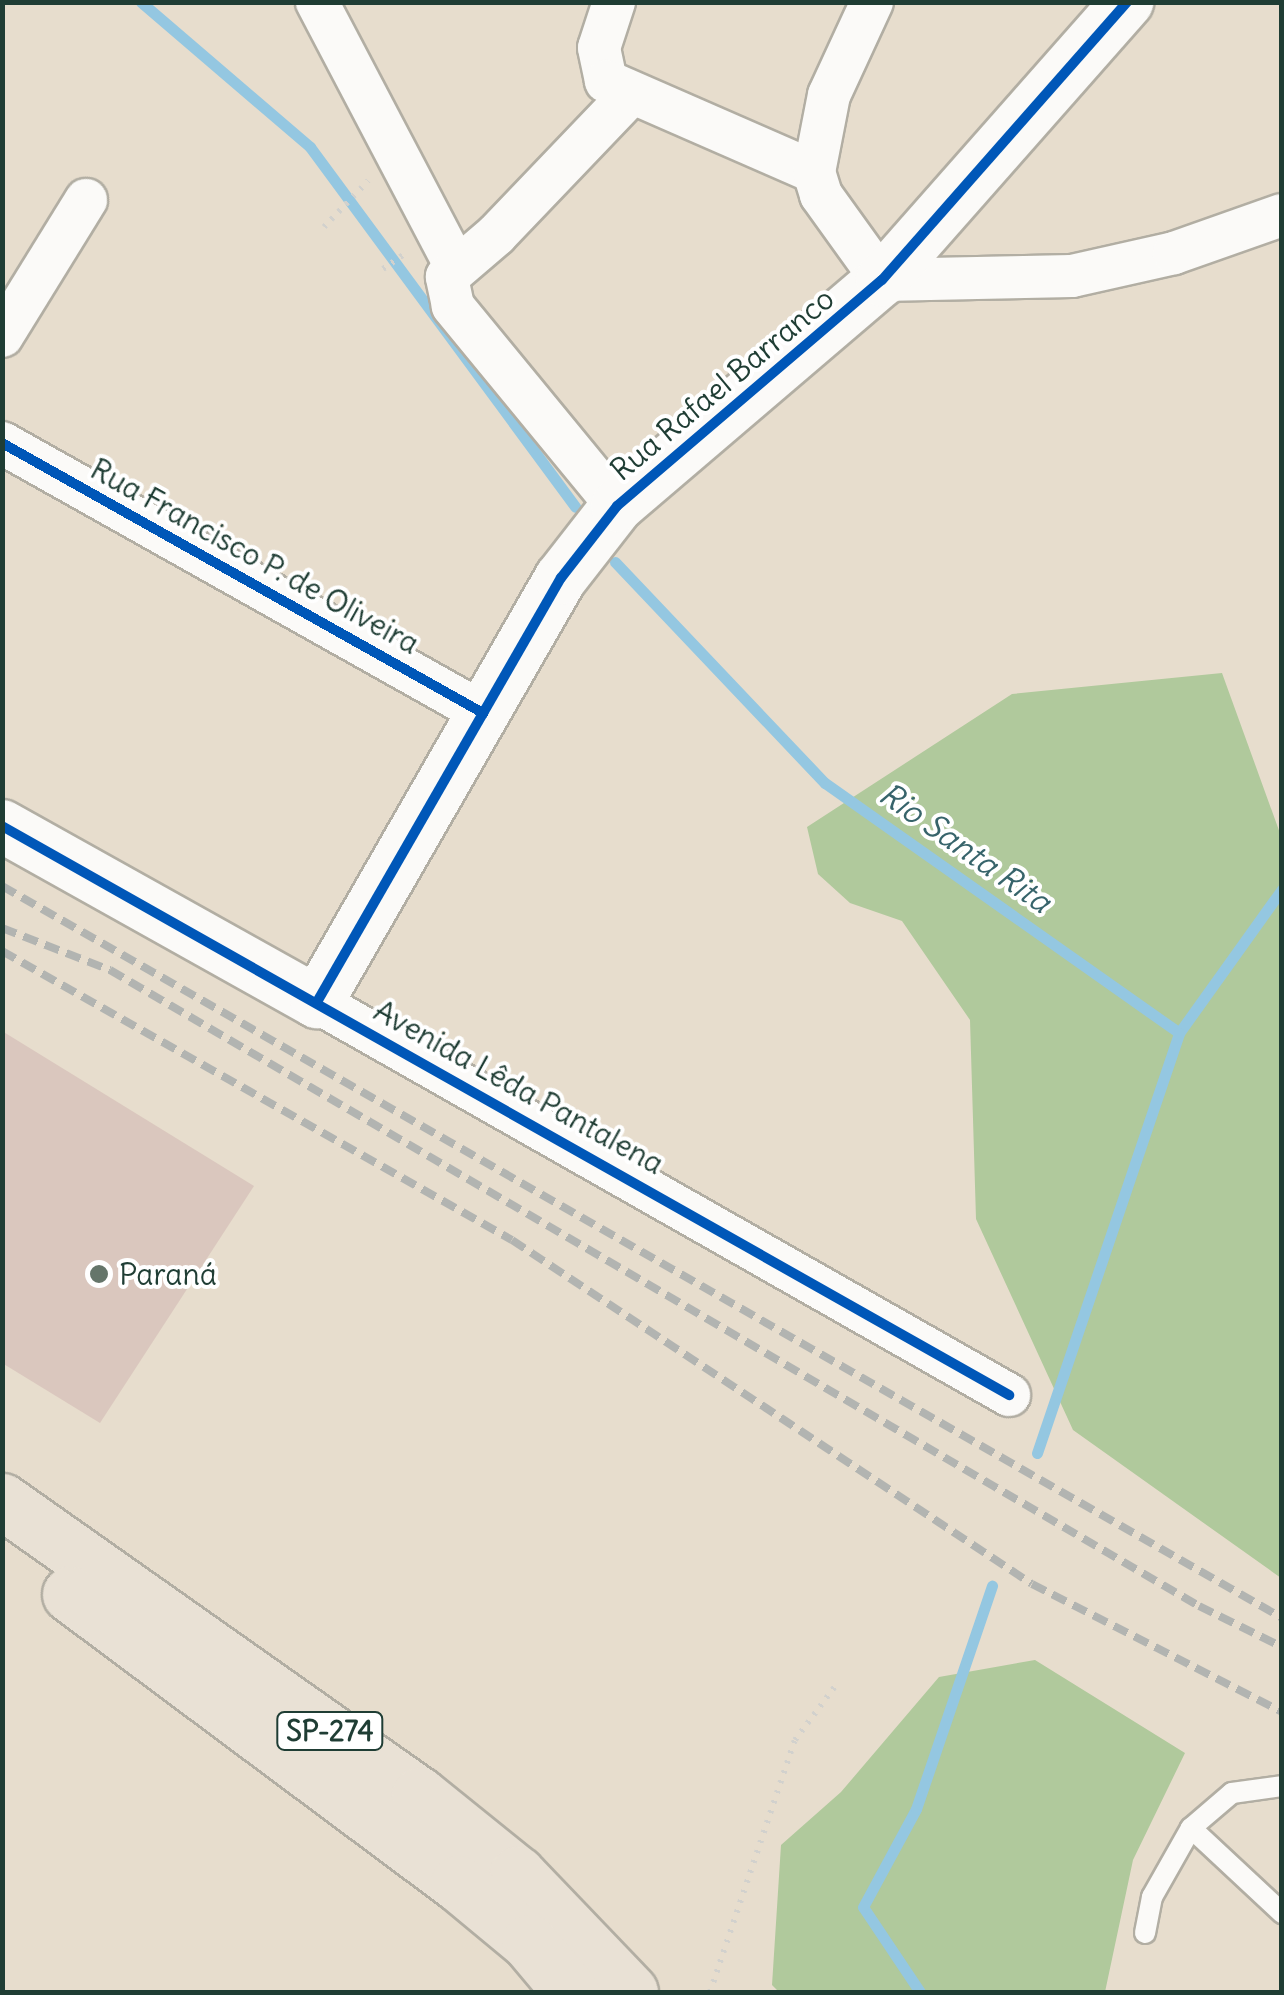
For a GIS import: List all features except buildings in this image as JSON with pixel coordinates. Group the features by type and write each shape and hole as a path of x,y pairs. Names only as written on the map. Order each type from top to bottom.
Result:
{"main road":[{"name":"SP-274","path":"2,1501 419,1795 517,1874 630,1992"},
{"name":"SP-274","path":"2,1546 286,1749 458,1883 529,1942 571,1992"}],"street":[{"path":"317,2 456,266"},
{"path":"614,2 600,66 606,81 629,96 814,172"},
{"path":"872,2 829,95 814,172 821,195 882,280 1072,276 1174,254 1282,215"},
{"name":"Rua Rafael Barranco","path":"318,1002 561,578 617,506 882,280 1127,2"},
{"path":"617,506 454,306 447,277 496,235 629,96"},
{"path":"2,336 86,200"},
{"name":"Rua Francisco P. de Oliveira","path":"2,442 483,713"},
{"name":"Avenida Lêda Pantalena","path":"2,826 1009,1395"}],"lane":[{"path":"1145,1933 1152,1898 1191,1828 1232,1793 1282,1786"},
{"path":"1191,1828 1282,1913"}],"path":[{"path":"324,227 368,181"},
{"path":"710,1992 795,1740 836,1685"}],"green space":[{"path":"1222,673 1281,836 1281,1578 1073,1430 976,1219 970,1020 902,921 850,903 818,874 807,827 1012,694"},
{"path":"1035,1660 1185,1753 1133,1860 1105,1992 779,1992 772,1985 781,1845 841,1792 939,1677"}],"waterway":[{"path":"141,2 310,147 575,507"},
{"name":"Rio Santa Rita","path":"615,562 825,783 1179,1033 1282,889"},
{"path":"1037,1453 1179,1033"},
{"path":"920,1992 863,1907 916,1809 992,1586"}],"railway":[{"path":"2,886 1282,1618"},
{"path":"2,928 110,970 1199,1606 1282,1647"},
{"path":"2,951 512,1240 1032,1584 1282,1712"}],"cycle path":[{"path":"317,1002 561,578 617,506 882,280 1127,2"},
{"path":"2,443 483,713"},
{"path":"2,826 1009,1395"}],"place":[{"name":"Paraná","path":"99,1274"}]}
